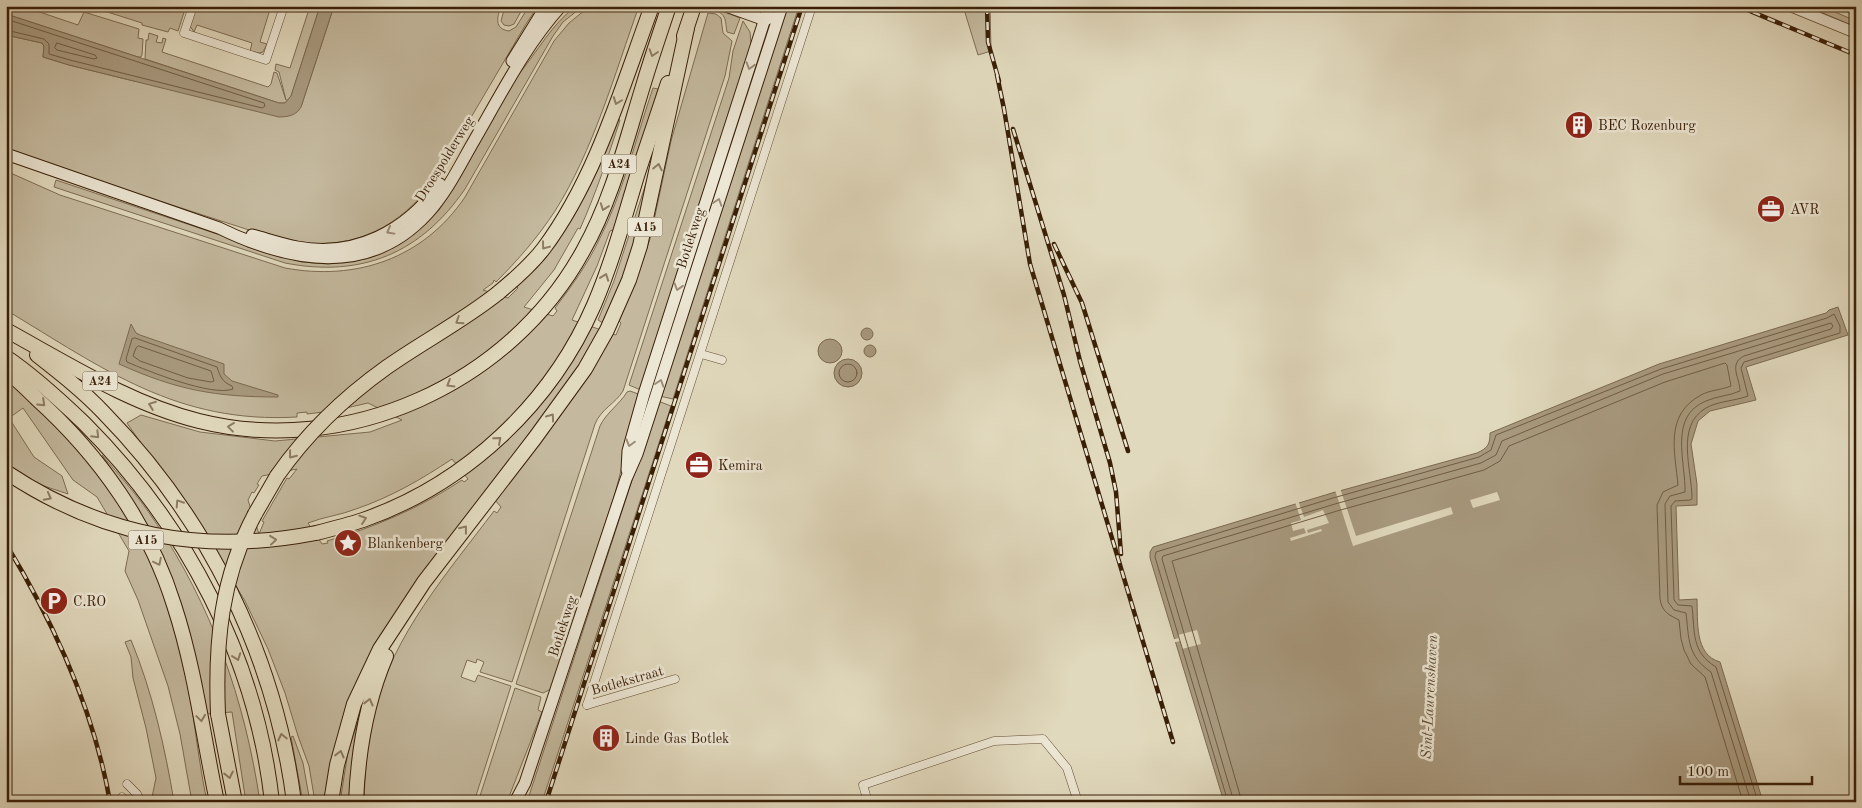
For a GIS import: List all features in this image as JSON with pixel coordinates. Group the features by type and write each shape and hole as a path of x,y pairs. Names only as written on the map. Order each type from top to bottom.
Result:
{"highway":[{"name":"A24","path":"235,802 218,714 216,676 220,617 233,564 247,529 277,476 297,449 322,422 396,360 474,312 517,277 543,248 583,184 652,6"},
{"name":"A24","path":"6,332 109,386 149,404 198,421 234,427 294,430 343,425 383,414 434,394 500,350 525,328 557,293 572,270 598,223 629,135 669,6"},
{"name":"A24","path":"6,472 50,498 92,518 126,528 160,536 218,542 245,542 293,538 364,520 415,497 460,470 510,429 531,407 566,358 586,322 614,252 640,165 694,6"},
{"name":"A15","path":"331,802 344,737 362,685 388,636 424,582 541,430 585,369 607,330 629,280 640,246 687,28"},
{"path":"6,332 71,382 104,412 164,480 207,547 234,597 260,656 283,737 294,802"},
{"name":"A15","path":"6,357 63,402 108,448 144,490 189,555 228,633 252,699 264,750 272,802"},
{"name":"A15","path":"6,371 68,428 97,461 133,514 163,574 177,614 193,674 216,802"},
{"name":"A15","path":"356,802 359,751 372,690 391,644 424,582"}],"main road":[{"name":"Droespolderweg","path":"219,228 246,233 297,247 324,249 362,244 392,231 406,222 443,180 528,32 546,6"},
{"name":"Droespolderweg","path":"6,154 219,228 270,249 308,258 354,255 382,246 400,236 418,222 438,200 463,161 520,61 544,25 561,6"},
{"path":"726,6 765,20 776,8"},
{"name":"Botlekweg","path":"515,802 525,783 626,479 637,454 776,8"},
{"name":"Botlekweg","path":"626,479 628,451 644,394 687,256 731,129 765,20"},
{"name":"Botlekweg","path":"524,802 525,783"}],"street":[{"path":"193,6 184,33 266,60 284,6"},
{"path":"722,360 701,354 731,255 812,6"},
{"path":"1790,6 1856,33"},
{"name":"Botlekstraat","path":"675,679 587,704 701,354"},
{"path":"868,802 863,785 994,741 1043,739 1067,768 1078,802"},
{"path":"127,784 137,794 140,802"}],"shaded area":[{"path":"6,6 22,6 78,25 84,12 139,29 138,38 143,39 142,55 138,57 6,14"},
{"path":"99,6 186,6 178,31 170,28 168,32 98,9"},
{"path":"196,6 271,6 260,42 267,44 263,52 250,51 252,43 197,25 194,32 190,26"},
{"path":"310,6 320,6 291,96 285,103 279,103 145,59 146,40 148,40 149,33 158,36 156,42 162,43 163,38 166,39 162,52 268,87 271,84 274,72 277,73 286,100 279,72 275,70 276,64 290,68"},
{"path":"334,6 501,6 498,22 501,28 509,31 516,27 529,6 538,6 433,182 407,211 376,231 340,242 295,241 253,229 252,231 52,166 6,148 6,35 42,43 44,46 43,57 134,81 301,107"},
{"path":"505,6 524,6 514,24 509,26 504,25 501,21"},
{"path":"576,6 583,6 563,22 553,36 465,189 448,211 429,230 387,256 364,263 339,267 313,267 285,263 54,187 56,180 247,244 247,247 302,262 328,264 366,259 378,255 401,243 427,223 439,210 518,75 559,21"},
{"path":"590,6 639,6 592,137 569,188 548,221 527,248 496,282 494,280 493,283 483,290 508,298 518,288 516,286 616,118 620,120 597,188 580,229 578,228 554,270 524,307 553,316 557,311 555,308 573,284 608,222 653,88 658,89 615,229 610,231 597,266 572,320 616,335 621,323 619,321 635,283 650,239 671,141 708,13 716,14 721,18 723,33 732,41 725,76 623,391 601,414 595,424 512,682 480,672 484,662 477,659 476,663 467,660 461,677 475,682 478,675 511,686 474,802 364,802 370,734 374,711 383,683 394,656 424,605 494,511 497,513 501,507 486,490 482,495 484,497 383,637 328,802 315,802 309,766 285,693 268,649 245,601 206,537 127,423 141,415 200,432 275,441 370,432 402,420 368,403 322,412 297,413 297,417 254,417 215,412 178,402 110,372 6,310 6,171 60,195 285,268 337,271 362,268 386,261 408,250 429,236 448,218 465,197 554,41 569,23","holes":["452,459 468,479 464,482 462,480 397,516 322,544 308,523 350,511 382,499","297,469 289,479 287,478 262,521 264,522 259,534 248,500 252,492 254,493 262,476"]},
{"path":"784,6 799,6 673,399 659,396"},
{"path":"963,6 990,6 991,51 978,55"},
{"path":"1806,6 1821,6 1856,21 1856,27"},
{"path":"1833,6 1856,6 1856,16"},
{"path":"714,8 740,18 734,34 727,32 723,16"},
{"path":"743,21 750,32 751,44 643,391 629,385 729,78 733,51"},
{"path":"652,165 635,250 603,323 598,320 614,281"},
{"path":"6,380 62,432 87,461 131,524 148,558 164,593 176,630 190,694 207,802 192,802 180,734 168,686 138,600 125,571 129,551 97,497 73,480 23,408 9,418 34,457 62,476 68,494 35,483 6,464"},
{"path":"630,391 641,395 614,497 551,689 543,693 516,684 600,426 627,392"},
{"path":"658,401 671,406 542,802 527,802"},
{"path":"102,455 136,495 175,552 209,620 235,691 254,764 260,802 246,802 232,712 206,714 200,677 182,607 172,582 122,485"},
{"path":"131,640 139,659 157,720 174,802 151,802 156,778 133,678 131,657 125,642"},
{"path":"515,688 541,697 538,710 542,712 507,802 478,802"},
{"path":"366,696 353,802 340,802 348,752"},
{"path":"293,736 303,763 310,802 303,802 291,737"}],"water":[{"path":"320,6 334,6 301,107 295,114 282,117 69,65 43,57 44,46 42,43 6,35 6,14 279,103 285,103 291,96"},
{"name":"Sint-Laurenshaven","path":"1838,307 1848,335 1746,367 1756,400 1710,411 1698,421 1691,444 1697,484 1697,505 1676,506 1679,600 1697,599 1699,636 1706,652 1720,662 1763,802 1224,802 1150,558 1150,552 1153,547 1332,493 1477,453 1488,445 1490,433 1659,364 1826,313"},
{"path":"131,324 136,333 140,335 224,364 224,374 232,381 278,395 278,397 235,396 197,390 159,380 119,364"},
{"path":"869,328 872,329 872,339 865,340 862,339 861,332 862,329"},
{"path":"830,339 835,340 841,346 841,356 835,362 830,363 825,362 819,356 818,351 819,346 825,340"},
{"path":"870,345 876,351 870,357 864,351"},
{"path":"848,359 858,363 862,373 858,383 848,387 838,383 834,373 838,363"}],"pier":[{"path":"1340,488 1356,536 1451,507 1453,514 1353,546 1335,490"},
{"path":"1497,492 1500,500 1473,508 1470,500"},
{"path":"1298,500 1304,517 1323,510 1329,523 1307,530 1308,533 1321,529 1322,531 1291,541 1290,538 1306,533 1304,528 1293,531 1291,523 1301,520 1295,502"},
{"path":"1197,630 1201,644 1182,649 1180,641 1172,643 1171,640 1179,638 1178,635"}],"railway":[{"path":"546,802 802,6"},
{"path":"987,6 988,42 999,81"},
{"path":"1738,6 1856,55"},
{"path":"997,75 1030,264 1173,742"},
{"path":"1013,129 1064,295 1080,361 1110,463 1116,492 1121,554"},
{"path":"1054,244 1082,303 1128,451"},
{"path":"6,544 24,574 70,668 94,734 110,802"}],"place":[{"name":"BEC Rozenburg","path":"1579,125"},
{"name":"AVR","path":"1771,209"},
{"name":"Kemira","path":"699,465"},
{"name":"Blankenberg","path":"348,543"},
{"name":"C.RO","path":"54,601"},
{"name":"Linde Gas Botlek","path":"606,738"}]}
